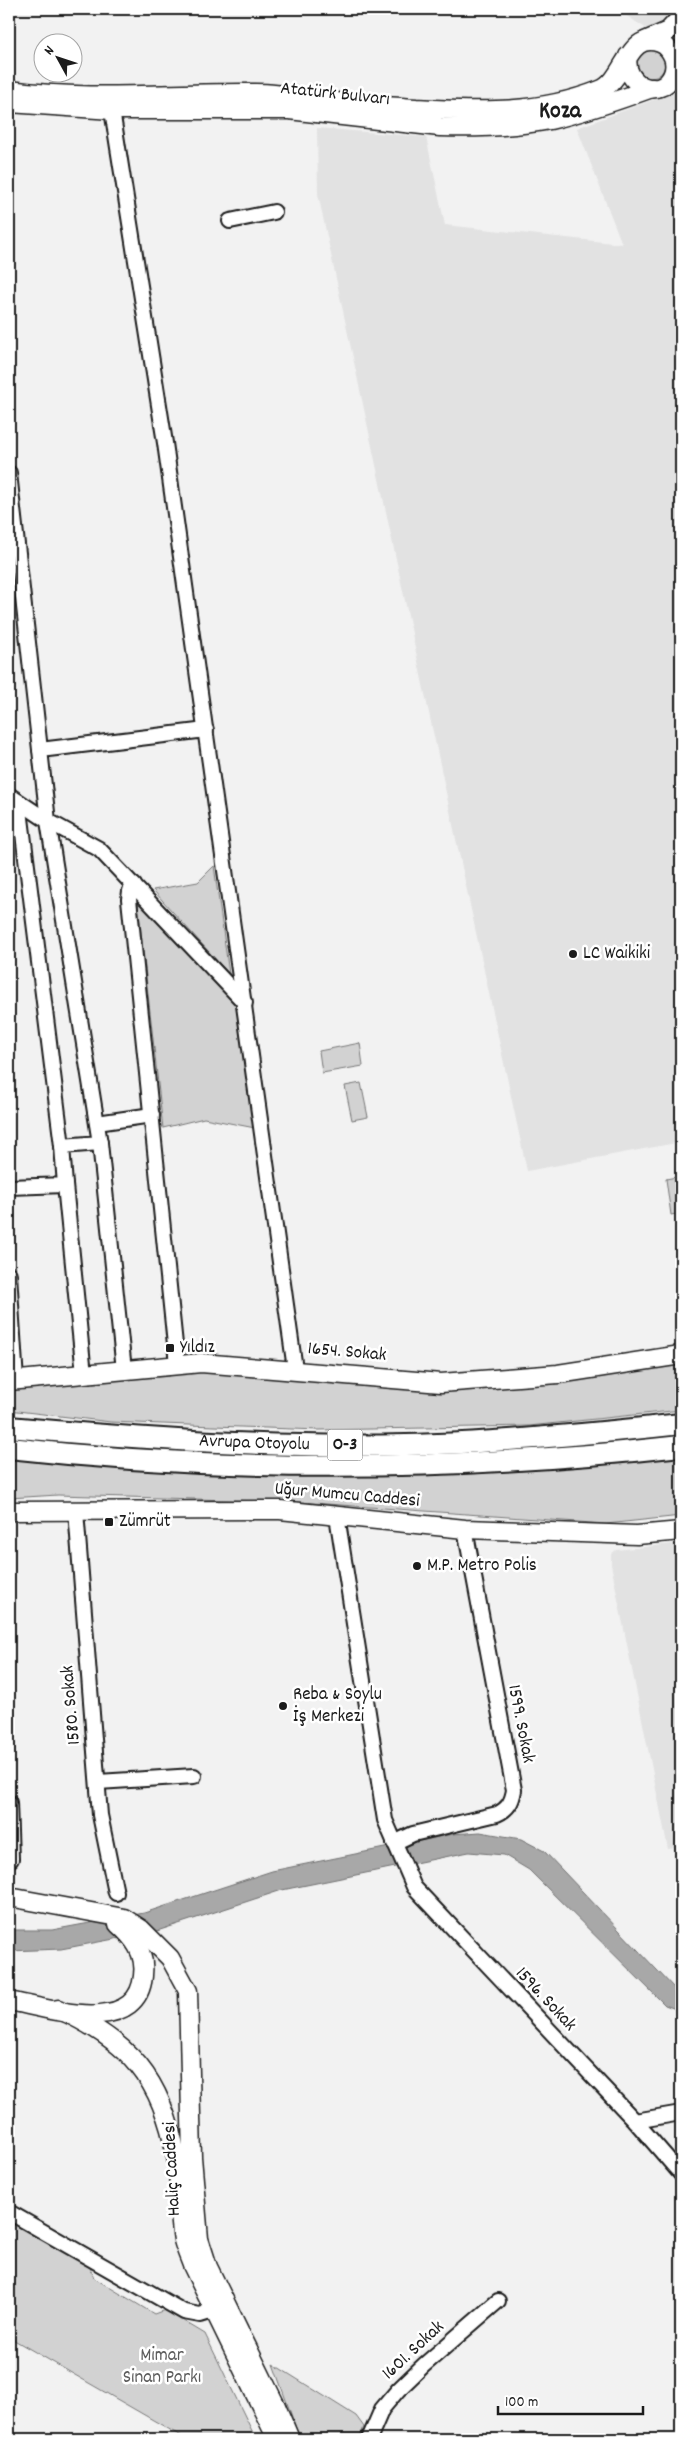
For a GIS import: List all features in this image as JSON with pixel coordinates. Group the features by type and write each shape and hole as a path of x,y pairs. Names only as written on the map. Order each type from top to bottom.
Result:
{"highway":[{"name":"Avrupa Otoyolu","path":"9,1427 151,1439 278,1444 405,1445 604,1433 681,1424"},
{"name":"Avrupa Otoyolu","path":"9,1448 156,1461 320,1466 493,1462 681,1446"}],"main road":[{"name":"Atatürk Bulvarı","path":"9,90 80,96 348,104 498,112 565,101 609,86 618,77 628,56 637,45 668,30 681,18"},
{"path":"676,65 674,36 681,18"},
{"path":"645,41 659,42 664,45 676,65"},
{"path":"628,56 627,67 632,80 645,87 652,88"},
{"name":"Atatürk Bulvarı","path":"9,103 112,110 256,101 289,110 440,127 486,127 548,120 587,110 652,88 676,65"},
{"path":"440,127 441,110"},
{"name":"1654. Sokak","path":"13,1381 176,1364 216,1363 441,1383 558,1374 681,1355"},
{"name":"Uğur Mumcu Caddesi","path":"9,1511 280,1510 465,1528 637,1536 681,1530"},
{"name":"Haliç Caddesi","path":"9,1897 124,1918 152,1939 170,1958 188,1991 192,2157 199,2240 208,2267 276,2406 290,2439"},
{"path":"9,2000 94,2015 112,2013 137,1997 142,1988 143,1957 133,1938 108,1915"},
{"name":"Haliç Caddesi","path":"58,2009 90,2024 126,2050 147,2073 164,2112 176,2156 183,2240 213,2311 277,2439"}],"street":[{"path":"112,110 206,730 296,1369"},
{"path":"230,221 274,212"},
{"path":"9,473 48,821 100,1143 124,1370"},
{"path":"40,750 206,730"},
{"path":"14,798 48,821 99,849 245,1003"},
{"path":"14,798 62,1146 84,1374"},
{"path":"134,885 130,891 129,899 176,1364"},
{"path":"97,1122 152,1115"},
{"path":"62,1146 100,1143"},
{"path":"9,1187 65,1185"},
{"path":"9,1274 13,1381"},
{"name":"1580. Sokak","path":"76,1512 100,1815 116,1893"},
{"name":"1596. Sokak","path":"336,1516 385,1820 414,1887 635,2121 681,2174"},
{"name":"1599. Sokak","path":"394,1843 428,1830 497,1814 508,1807 513,1797 514,1790 465,1528"},
{"path":"98,1782 194,1776"},
{"path":"9,1802 12,1859"},
{"path":"635,2121 681,2113"},
{"path":"9,2212 184,2312 200,2315 213,2311"},
{"name":"1601. Sokak","path":"369,2439 382,2409 393,2395 424,2365 498,2301"}],"shaded area":[{"path":"616,9 677,9 669,23 650,31"},
{"path":"677,91 681,99 681,1142 527,1171 318,194 317,128 426,137 445,225 622,244 577,128"},
{"path":"681,1543 681,1847 668,1849 611,1564 611,1554 616,1550"},
{"path":"480,1832 521,1839 544,1851 681,1994 681,2011 665,2005 529,1870 504,1855 469,1852 282,1890 157,1931 61,1949 9,1951 9,1930 52,1930 144,1913 272,1871 453,1834"}],"green space":[{"path":"651,50 661,54 665,64 661,74 651,78 641,74 637,64 641,54"},
{"path":"214,866 229,974 153,890 198,882"},
{"path":"140,901 145,901 239,1009 255,1128 204,1118 163,1128 138,905"},
{"path":"360,1043 363,1066 322,1073 319,1051"},
{"path":"361,1083 368,1117 352,1120 345,1086"},
{"path":"681,1176 681,1213 671,1215 666,1179"},
{"path":"681,1362 681,1410 529,1426 318,1430 111,1422 9,1410 9,1384 200,1372 440,1390"},
{"path":"681,1453 681,1516 606,1524 299,1502 58,1495 9,1498 9,1457 268,1476 413,1475 565,1467"},
{"name":"Mimar Sinan Parkı","path":"9,2220 90,2267 94,2278 154,2314 165,2310 205,2334 256,2439 186,2439 9,2337"},
{"path":"273,2364 356,2416 364,2427 359,2439 300,2439"}],"place":[{"name":"LC Waikiki","path":"573,954"},
{"name":"Yıldız","path":"170,1348"},
{"name":"Zümrüt","path":"109,1522"},
{"name":"M.P. Metro Polis","path":"417,1566"},
{"name":"Reba & Soylu İş Merkezi","path":"283,1706"}],"district":[{"name":"Koza","path":"560,112"}]}
